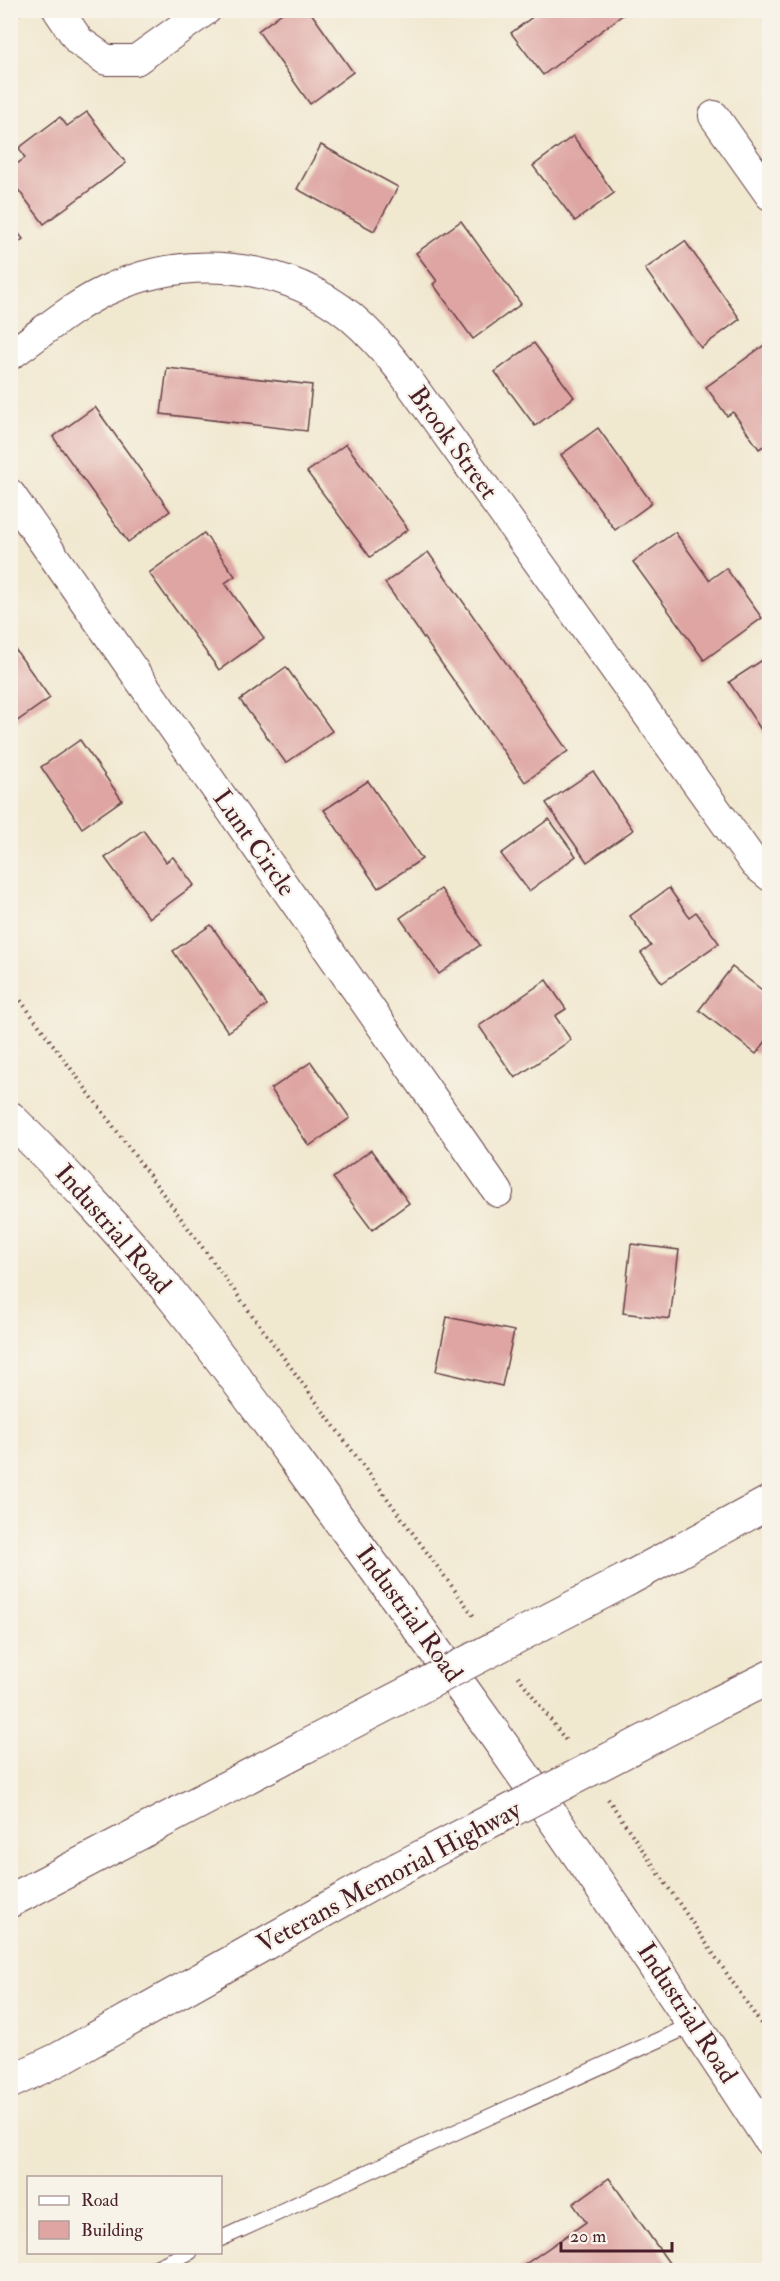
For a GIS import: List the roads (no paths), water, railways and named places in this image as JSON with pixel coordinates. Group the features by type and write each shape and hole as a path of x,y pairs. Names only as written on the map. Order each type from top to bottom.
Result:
{"main road":[{"name":"Industrial Road","path":"10,1118 120,1234 216,1353 509,1753 645,1949 770,2140"},
{"path":"10,1901 626,1580 770,1502"},
{"name":"Veterans Memorial Highway","path":"10,2082 58,2059 398,1869 770,1677"}],"street":[{"path":"58,10 79,41 106,60 136,60 206,10"},
{"path":"714,116 770,195"},
{"name":"Brook Street","path":"10,355 103,292 134,278 168,270 202,266 262,273 319,296 350,316 377,341 400,369 755,864 770,876"},
{"name":"Lunt Circle","path":"10,494 498,1192"}],"lane":[{"path":"222,2237 694,2024"},
{"path":"150,2271 188,2254"}]}
